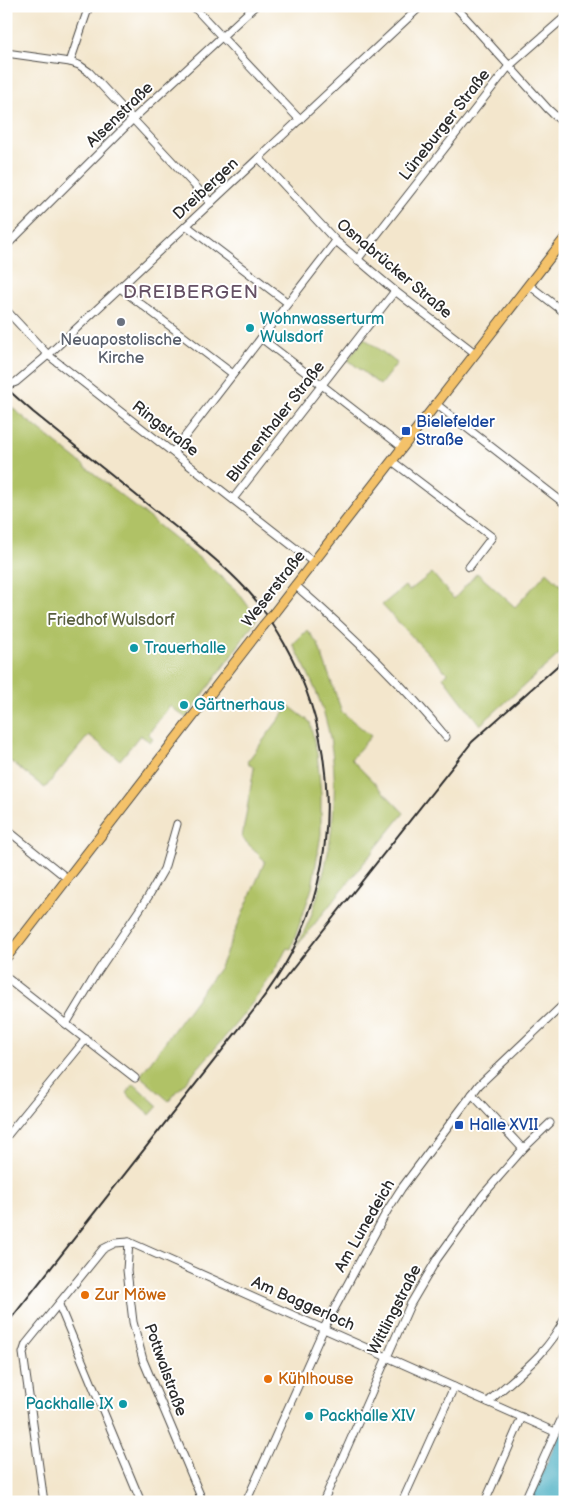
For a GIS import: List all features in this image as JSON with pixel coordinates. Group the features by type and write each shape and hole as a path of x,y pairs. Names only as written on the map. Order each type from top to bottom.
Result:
{"main road":[{"name":"Weserstraße","path":"6,958 565,238"}],"street":[{"path":"70,62 88,6"},
{"path":"193,6 300,120"},
{"name":"Alsenstraße","path":"6,246 133,119 255,6"},
{"name":"Dreibergen","path":"6,386 16,382 48,355 421,6"},
{"path":"455,6 565,124"},
{"name":"Lüneburger Straße","path":"357,260 509,66 565,17"},
{"path":"6,53 70,62 79,65 89,72 211,203"},
{"name":"Osnabrücker Straße","path":"259,158 336,241 357,260 475,353"},
{"path":"187,226 288,303"},
{"path":"173,452 336,241"},
{"path":"529,285 565,313"},
{"path":"120,288 234,374"},
{"name":"Blumenthaler Straße","path":"233,499 395,291"},
{"name":"Ringstraße","path":"6,310 48,355 313,562"},
{"path":"261,338 402,447"},
{"path":"436,404 565,504"},
{"path":"392,460 492,537 469,567"},
{"path":"296,585 370,654 446,737"},
{"path":"66,1024 164,869 177,824"},
{"path":"6,829 68,878"},
{"path":"6,977 135,1078"},
{"name":"Am Lunedeich","path":"246,1502 324,1328 387,1211 401,1189 486,1078 565,1003"},
{"path":"6,1137 86,1039"},
{"path":"472,1094 523,1149"},
{"name":"Wittlingstraße","path":"323,1502 410,1305 437,1259 483,1195 523,1149 550,1123"},
{"path":"44,1502 24,1353 26,1344 103,1249 115,1243 129,1242"},
{"name":"Am Baggerloch","path":"129,1242 555,1432"},
{"name":"Pottwalstraße","path":"129,1242 127,1270 132,1322 144,1360 203,1502"},
{"path":"59,1305 141,1502"},
{"path":"488,1402 547,1347 556,1336 565,1318"},
{"path":"402,1502 454,1387"},
{"path":"524,1502 565,1411"},
{"path":"485,1502 522,1417"}],"green space":[{"path":"364,338 397,363 380,385 348,360"},
{"name":"Friedhof Wulsdorf","path":"6,403 203,561 238,592 257,618 186,718 170,706 148,734 153,738 150,742 140,735 120,760 89,735 45,788 6,758"},
{"path":"547,572 565,589 565,649 480,725 443,677 447,673 382,605 405,586 409,591 432,573 454,599 477,573 515,607"},
{"path":"307,630 318,644 342,712 371,736 351,759 404,813 296,947 312,913 325,865 333,815 334,790 334,765 325,717 315,689 293,644"},
{"path":"289,706 310,722 317,753 321,794 321,834 312,888 291,949 287,948 262,989 233,1028 169,1101 140,1076 220,967 265,861 242,838 254,768 247,762"},
{"path":"134,1084 158,1106 150,1115 126,1093"}],"water":[{"path":"565,1422 565,1502 529,1502"}],"railway":[{"path":"6,388 215,559 251,594 271,621 302,679 315,717 323,757 327,796 325,836 319,876 308,915 284,966 257,1006 6,1325"},
{"path":"276,990 472,742 565,659"}],"place":[{"name":"Neuapostolische Kirche","path":"121,322"},
{"name":"Wohnwasserturm Wulsdorf","path":"250,328"},
{"name":"Bielefelder Straße","path":"406,431"},
{"name":"Trauerhalle","path":"134,648"},
{"name":"Gärtnerhaus","path":"184,705"},
{"name":"Halle XVII","path":"459,1125"},
{"name":"Zur Möwe","path":"85,1295"},
{"name":"Kühlhouse","path":"268,1379"},
{"name":"Packhalle IX","path":"123,1404"},
{"name":"Packhalle XIV","path":"309,1416"}],"district":[{"name":"DREIBERGEN","path":"191,292"}]}
